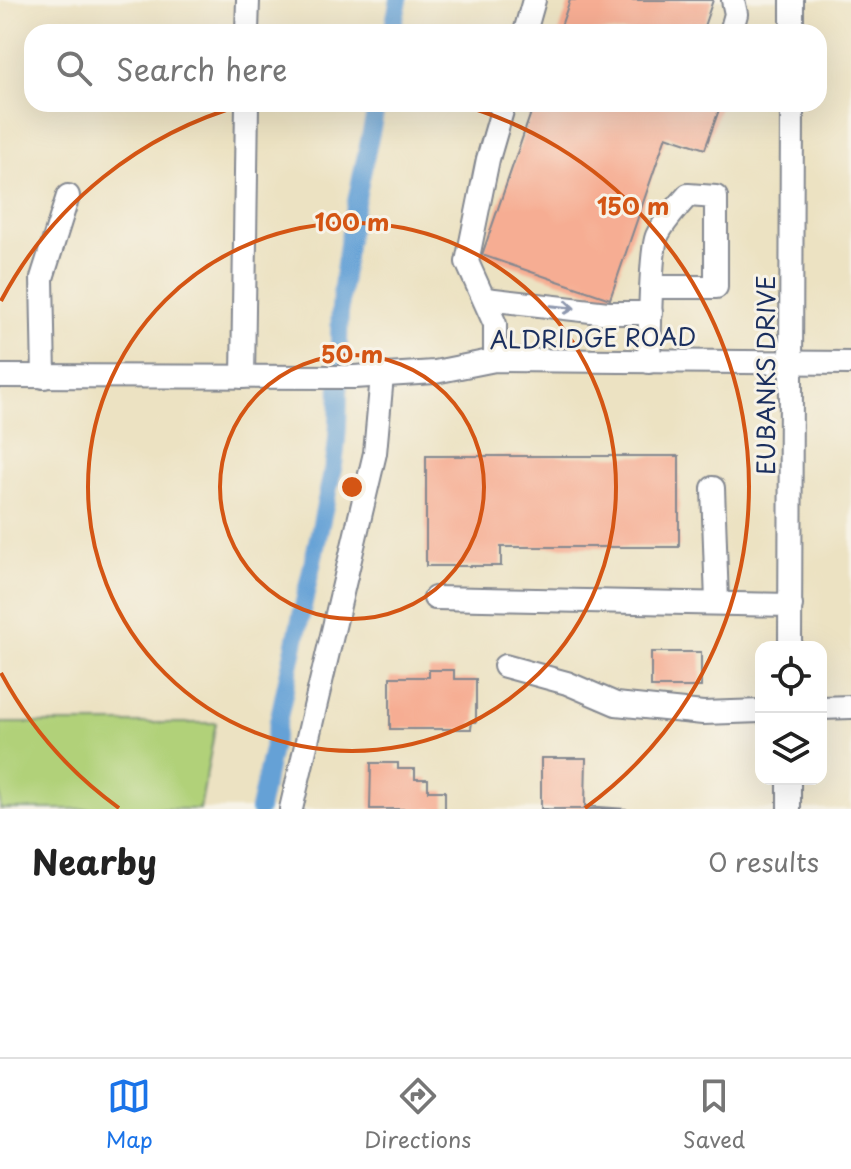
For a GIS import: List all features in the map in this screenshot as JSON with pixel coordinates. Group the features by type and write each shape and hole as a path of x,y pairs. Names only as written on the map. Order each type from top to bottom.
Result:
{"street":[{"path":"247,24 248,0"},
{"path":"527,24 534,0"},
{"path":"733,0 736,14 733,24"},
{"path":"792,0 792,24"},
{"path":"243,377 247,112"},
{"path":"495,360 495,324 467,262 488,159 502,112"},
{"name":"EUBANKS DRIVE","path":"790,641 792,112"},
{"path":"649,362 651,313 656,237 688,195 716,197 716,287 653,287"},
{"path":"44,377 42,278 68,196"},
{"path":"486,299 608,313 651,313"},
{"name":"ALDRIDGE ROAD","path":"0,376 326,378 435,372 495,360 851,363"},
{"path":"291,809 375,453 382,376"},
{"path":"713,488 717,602"},
{"path":"435,598 791,605"},
{"path":"505,666 567,683 616,704 703,713 755,711"},
{"path":"827,708 851,707"},
{"path":"789,785 789,809"}],"green space":[{"path":"0,723 216,723 200,809 0,809"}],"building":[{"path":"570,0 713,0 705,24 562,24"},
{"path":"531,112 718,112 705,149 666,136 610,299 482,255"},
{"path":"426,456 679,456 679,547 501,547 501,566 426,566"},
{"path":"651,652 701,652 701,687 651,687"},
{"path":"429,670 454,670 454,679 476,679 476,722 472,722 471,729 390,729 390,677 429,677"},
{"path":"541,758 586,758 585,806 627,809 541,809"},
{"path":"371,763 398,763 398,769 415,769 415,779 428,779 428,791 445,791 445,809 370,809"}],"waterway":[{"path":"394,24 399,0"},
{"path":"259,809 334,464 342,284 375,112"}]}
